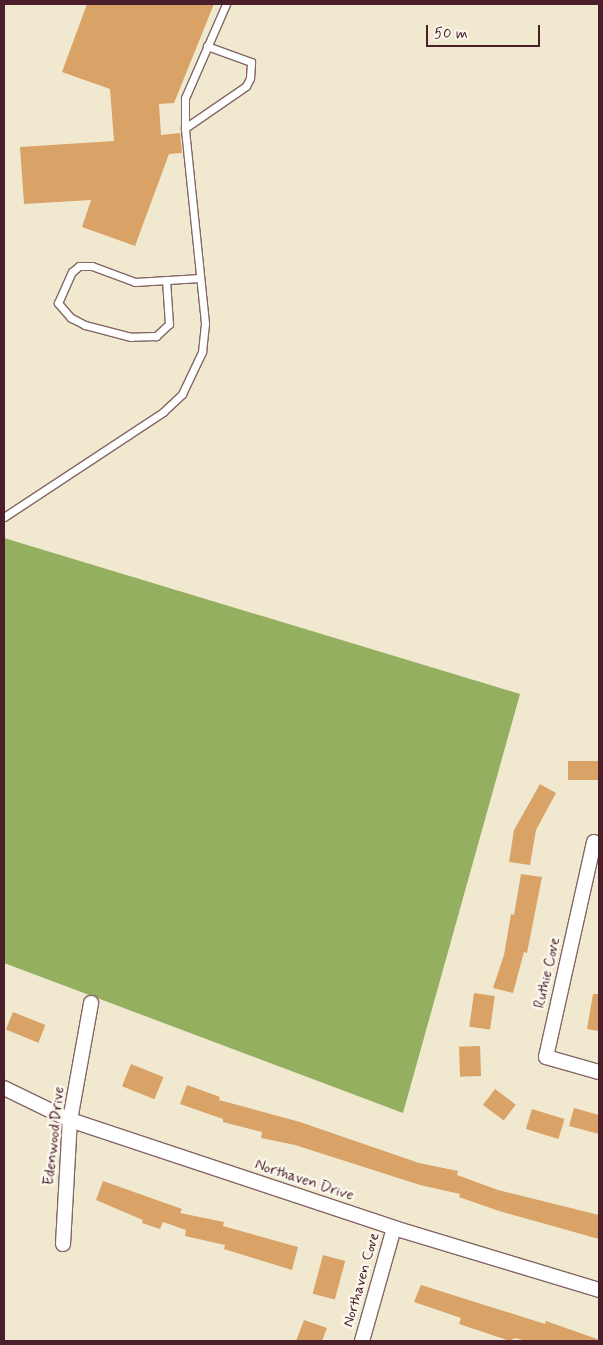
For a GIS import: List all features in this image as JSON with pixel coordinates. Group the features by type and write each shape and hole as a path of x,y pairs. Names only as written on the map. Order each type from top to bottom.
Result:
{"street":[{"name":"Ruthie Cove","path":"594,842 546,1057 599,1072"},
{"name":"Edenwood Drive","path":"63,1244 70,1120 91,1003"},
{"name":"Northaven Drive","path":"4,1088 70,1120 394,1228 599,1290"},
{"name":"Northaven Cove","path":"362,1341 394,1228"}],"lane":[{"path":"4,517 163,412 182,394 202,352 205,323 185,128 185,98 226,4"},
{"path":"185,128 246,86 250,78 251,62 207,46"},
{"path":"166,280 169,324 156,336 131,337 86,325 71,318 58,303 72,272 78,266 92,266 127,281 200,278"}],"green space":[{"path":"4,538 520,694 403,1113 4,963"}],"building":[{"path":"87,4 214,4 174,103 159,104 161,135 180,133 182,153 169,154 135,246 82,227 91,200 24,204 20,147 114,141 110,89 62,72"},
{"path":"568,761 599,761 599,780 568,780"},
{"path":"540,784 556,793 536,830 530,865 509,862 514,830"},
{"path":"521,874 542,877 527,953 524,952 513,993 493,988 504,955 511,914 514,915"},
{"path":"474,993 495,996 490,1030 469,1027"},
{"path":"593,994 599,994 599,1031 587,1029"},
{"path":"13,1012 45,1025 38,1043 6,1030"},
{"path":"480,1046 481,1076 460,1077 459,1047"},
{"path":"131,1064 163,1077 154,1099 122,1086"},
{"path":"187,1085 220,1097 219,1100 300,1122 419,1163 458,1171 457,1175 498,1190 599,1215 599,1239 499,1211 459,1197 460,1194 420,1185 295,1145 261,1138 262,1132 223,1122 223,1119 180,1104"},
{"path":"495,1089 516,1105 504,1121 483,1105"},
{"path":"574,1108 599,1115 599,1134 569,1126"},
{"path":"532,1109 565,1119 558,1139 526,1129"},
{"path":"103,1181 182,1209 180,1213 224,1222 223,1226 298,1247 292,1270 224,1249 225,1245 185,1236 186,1230 163,1222 160,1229 142,1223 143,1220 96,1200"},
{"path":"323,1255 345,1261 335,1300 313,1294"},
{"path":"421,1285 545,1324 546,1321 597,1339 596,1341 527,1341 515,1338 510,1341 459,1324 461,1318 414,1302"},
{"path":"304,1320 327,1328 322,1341 296,1341"}]}
